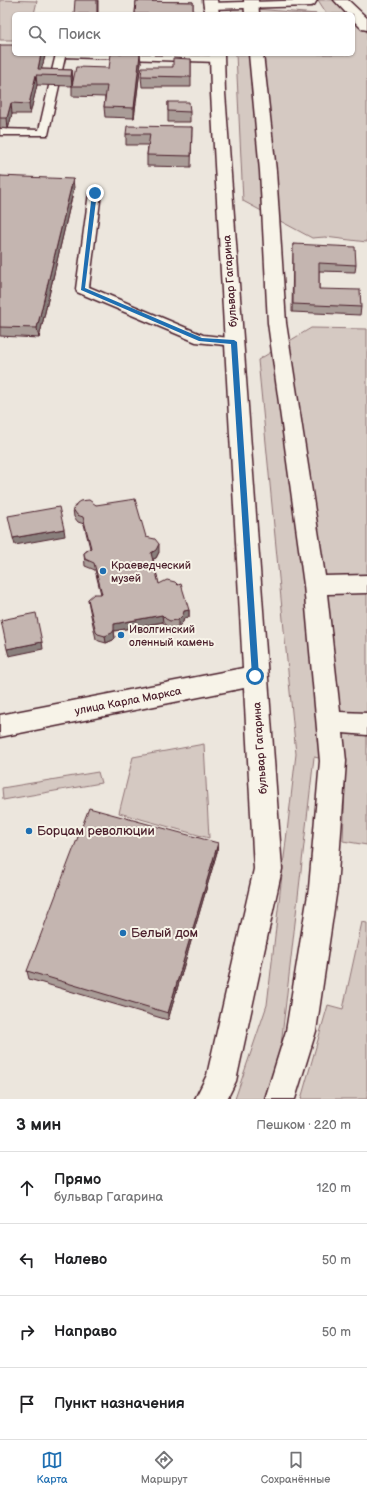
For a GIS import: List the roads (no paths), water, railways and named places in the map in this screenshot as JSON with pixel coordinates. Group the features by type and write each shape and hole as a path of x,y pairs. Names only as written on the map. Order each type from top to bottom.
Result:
{"street":[{"path":"341,0 353,12"},
{"path":"355,14 367,26"},
{"path":"256,56 268,171 277,323 315,585 333,761 323,888 301,1031 280,1099"},
{"name":"бульвар Гагарина","path":"210,1099 221,1081 268,869 218,93 217,57"},
{"path":"315,585 367,584"},
{"name":"улица Карла Маркса","path":"0,726 255,676"},
{"path":"329,722 367,724"}],"lane":[{"path":"211,7 311,3 312,0"},
{"path":"0,132 44,134 61,56"},
{"path":"165,56 217,57"},
{"path":"95,193 82,289 201,339 234,342"}],"place":[{"name":"Краеведческий музей","path":"103,571"},
{"name":"Иволгинский оленный камень","path":"121,635"},
{"name":"Борцам революции","path":"29,831"},
{"name":"Белый дом","path":"123,933"}]}
